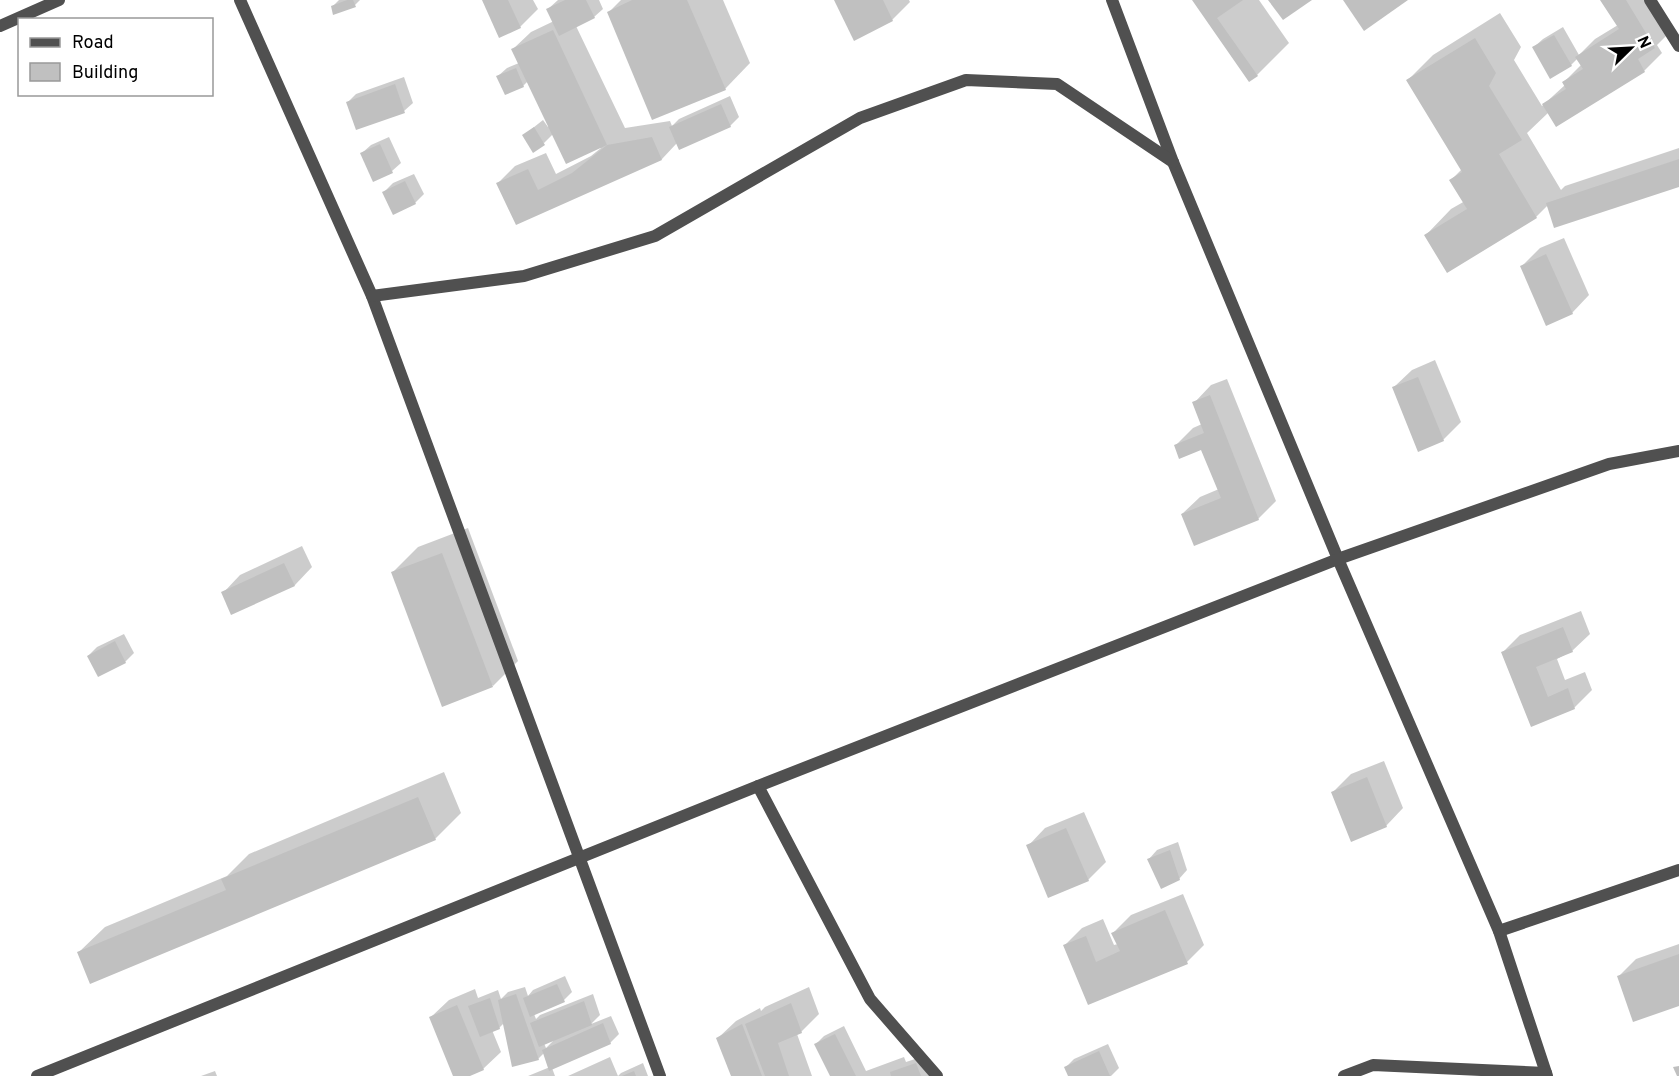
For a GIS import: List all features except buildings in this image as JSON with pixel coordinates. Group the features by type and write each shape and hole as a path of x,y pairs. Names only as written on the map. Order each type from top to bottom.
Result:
{"street":[{"path":"18,18 59,0"},
{"path":"240,0 372,296 660,1076"},
{"path":"1112,0 1173,162 1338,559 1499,932 1547,1074 1373,1065 1344,1076"},
{"path":"1650,0 1679,46"},
{"path":"0,26 18,18"},
{"path":"372,296 524,276 655,236 860,118 966,80 1057,84 1173,162"},
{"path":"37,1076 758,786 1338,559 1609,464 1679,451"},
{"path":"758,786 870,999 938,1076"},
{"path":"1499,932 1679,870"}]}
